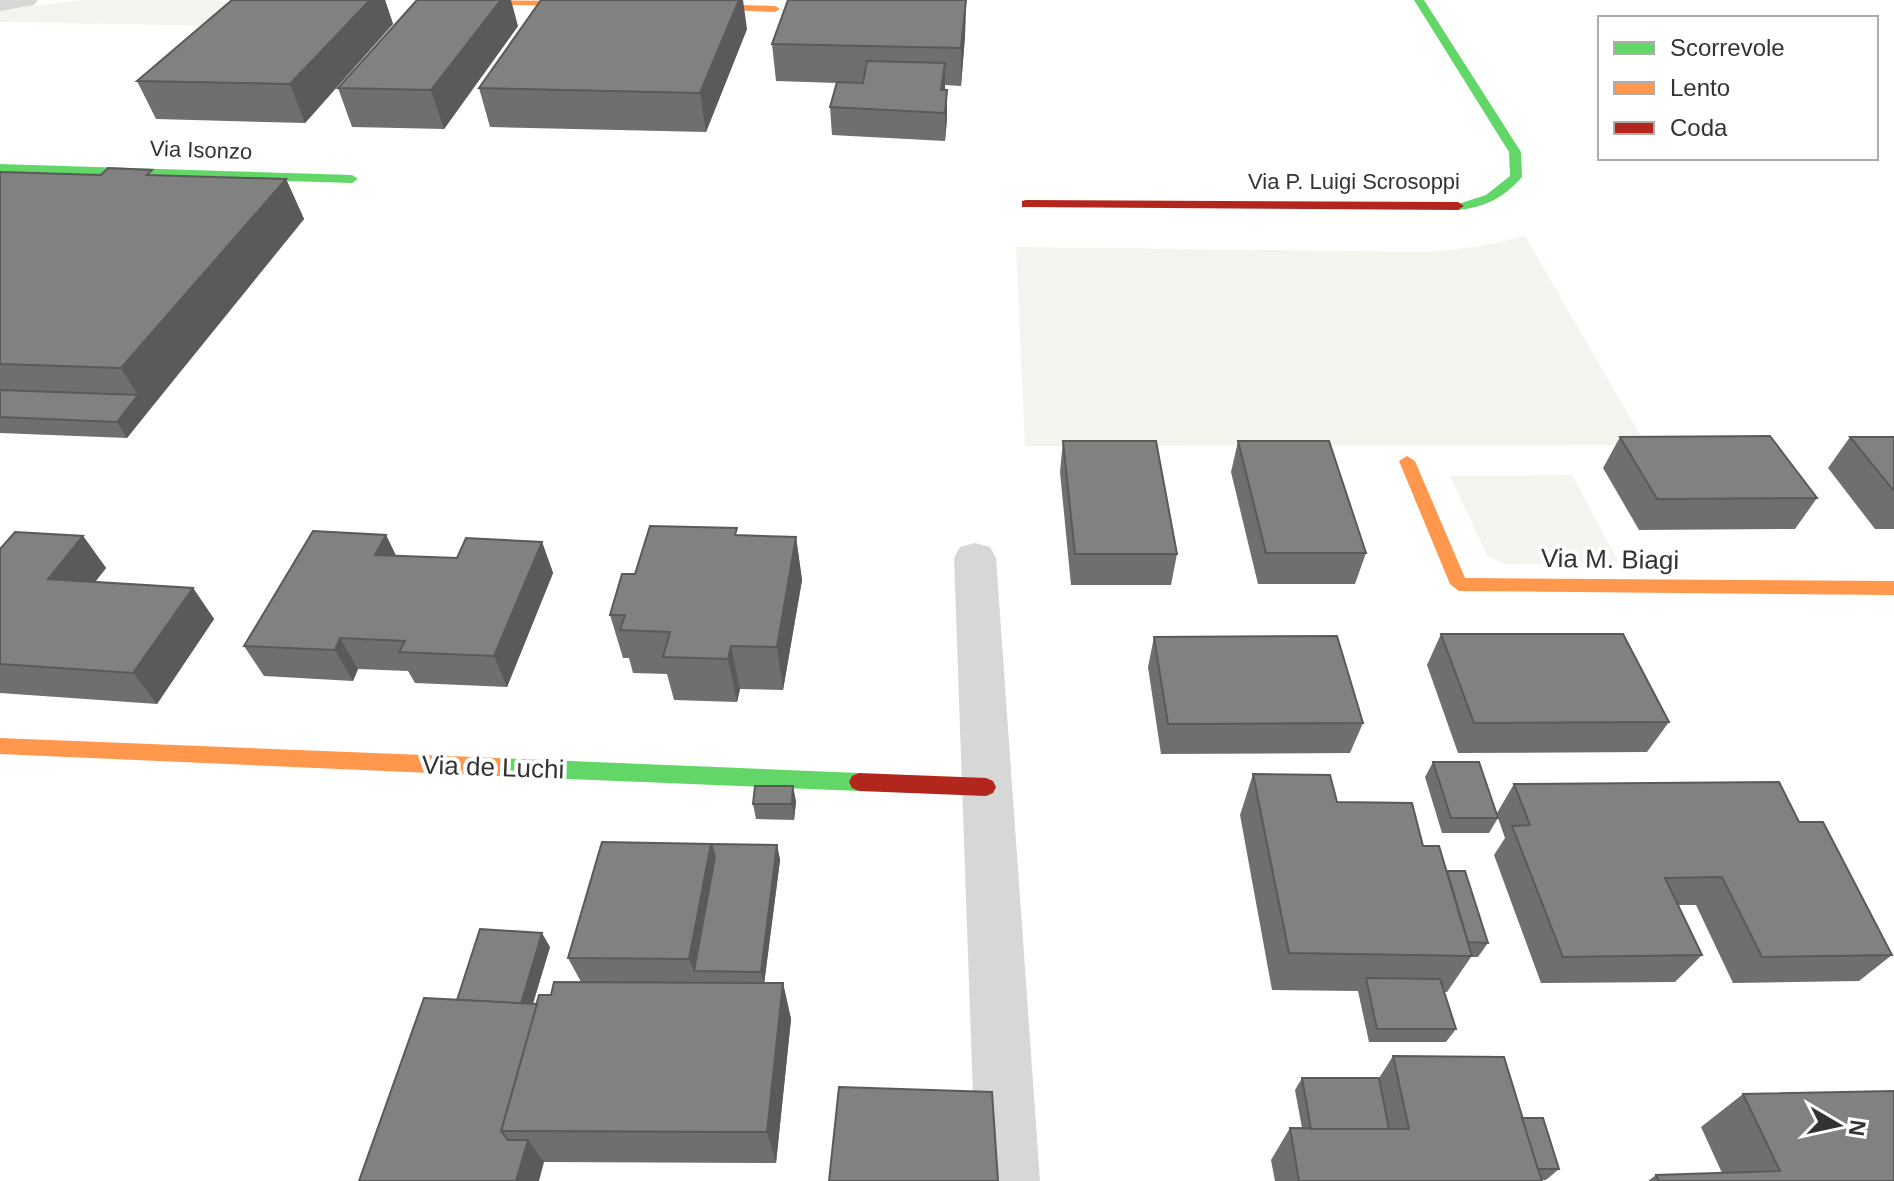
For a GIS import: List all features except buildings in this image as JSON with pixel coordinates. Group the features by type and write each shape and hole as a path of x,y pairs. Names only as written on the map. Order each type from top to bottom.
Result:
{"street":[{"path":"0,4 26,0"},
{"path":"443,0 617,5"},
{"name":"Via P. Luigi Scrosoppi","path":"1026,204 1467,206 1501,194 1516,177 1515,152 1419,0"},
{"path":"664,6 775,9"},
{"name":"Via Isonzo","path":"0,168 352,179"},
{"name":"Via M. Biagi","path":"1407,461 1459,584 1894,588"},
{"path":"975,558 1008,1181"},
{"name":"Via de Luchi","path":"0,746 986,787"}],"shaded area":[{"path":"83,0 214,0 230,3 227,26 0,22 0,10"},
{"path":"1525,236 1646,445 1025,446 1016,247 1430,252 1483,246"},
{"path":"1572,475 1619,563 1504,564 1487,555 1450,476"}],"traffic: fast":[{"path":"1419,0 1515,152 1516,177 1510,183 1483,201 1458,206"},
{"path":"0,168 352,179"},
{"path":"499,767 859,782"}],"traffic: slow":[{"path":"443,0 600,4"},
{"path":"685,6 775,9"},
{"path":"1407,461 1459,584 1894,588"},
{"path":"0,746 499,767"}],"traffic: jam":[{"path":"1026,204 1458,206"},
{"path":"859,782 986,787"}]}
